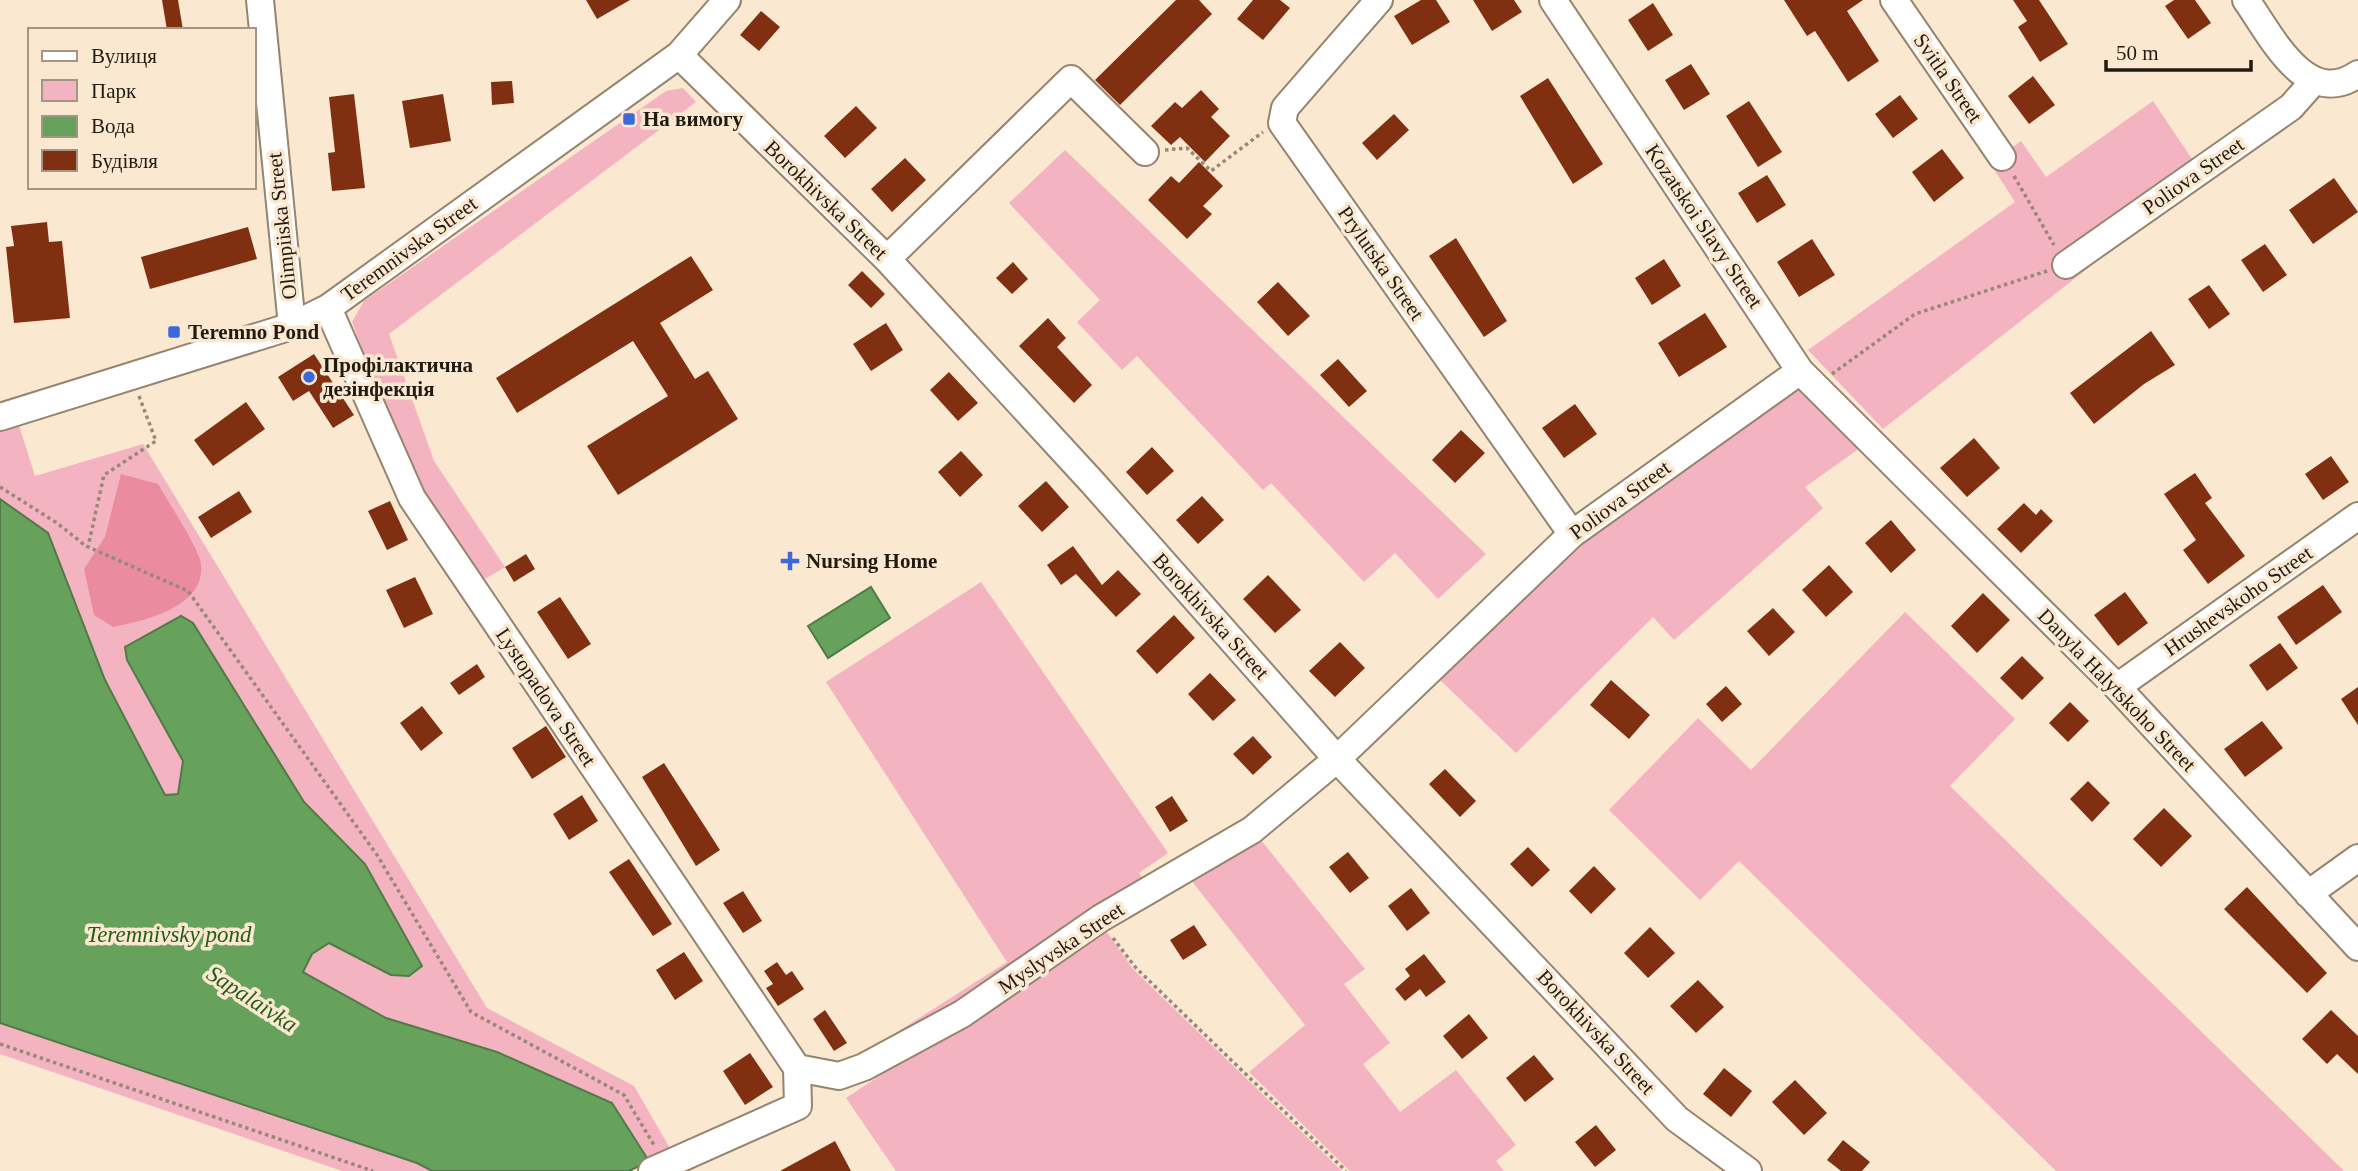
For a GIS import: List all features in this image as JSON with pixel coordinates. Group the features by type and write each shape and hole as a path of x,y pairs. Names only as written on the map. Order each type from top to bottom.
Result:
{"street":[{"name":"Olimpiiska Street","path":"260,0 292,326"},
{"name":"Teremnivska Street","path":"0,417 292,326 328,308 679,55 727,0"},
{"path":"1282,123 1285,108 1379,0"},
{"name":"Kozatskoi Slavy Street","path":"1553,0 1807,379 1871,439"},
{"name":"Svitla Street","path":"1894,0 2002,157"},
{"path":"2246,0 2297,71 2314,81 2340,84 2358,74"},
{"name":"Borokhivska Street","path":"679,55 887,260 1093,483 1337,759 1677,1119 1748,1171"},
{"path":"887,260 1071,79 1145,152"},
{"name":"Poliova Street","path":"2066,265 2291,107 2314,81"},
{"name":"Prylutska Street","path":"1282,123 1572,534"},
{"name":"Lystopadova Street","path":"328,308 412,498 797,1068"},
{"name":"Poliova Street","path":"1454,645 1572,534 1807,379"},
{"name":"Danyla Halytskoho Street","path":"1871,439 2117,687 2358,947"},
{"name":"Hrushevskoho Street","path":"2117,687 2358,516"},
{"name":"Myslyvska Street","path":"797,1068 839,1076 864,1067 962,1014 1101,918 1252,830 1337,759 1454,645"},
{"path":"2308,894 2358,858"},
{"path":"659,1168 798,1106 797,1068"}],"path":[{"path":"1145,152 1187,148 1211,171 1269,128 1282,123"},
{"path":"1807,379 1915,314 2066,265 2002,157"},
{"path":"88,547 104,475 156,440 132,378"},
{"path":"0,487 46,515 88,547 188,591 377,856 471,1012 624,1096 659,1168"},
{"path":"1101,918 1136,968 1346,1171"},
{"path":"0,1044 373,1171"}],"green space":[{"path":"683,88 696,102 389,334 434,461 505,567 485,579 474,577 414,485 352,322 364,301 666,91"},
{"path":"2153,101 2194,162 2087,237 2101,258 1883,429 1808,350 2015,202 1990,163 2021,141 2046,177"},
{"path":"1065,150 1486,554 1438,599 1395,553 1364,582 1271,483 1263,490 1137,356 1122,370 1077,322 1100,300 1009,203"},
{"path":"1800,384 1863,446 1805,487 1823,508 1674,640 1653,617 1516,753 1438,678 1590,534"},
{"path":"18,422 35,476 143,444 487,1008 634,1086 671,1150 629,1171 367,1032 303,972 312,954 329,943 391,974 365,864 304,802 193,623 181,617 125,647 127,660 183,761 178,794 165,795 133,789 48,533 0,499 0,427"},
{"path":"981,582 1168,853 1139,873 1146,883 996,984 858,1057 1007,962 826,682"},
{"path":"1905,612 2015,719 1950,786 2344,1171 2056,1171 1739,861 1700,900 1609,810 1698,718 1751,770"},
{"path":"1256,834 1365,969 1344,984 1390,1043 1363,1064 1400,1112 1456,1070 1516,1145 1496,1161 1504,1171 1350,1171 1249,1072 1305,1025 1187,875"},
{"path":"1104,928 1134,970 1342,1171 896,1171 846,1098"},
{"path":"0,997 470,1171 342,1171 0,1054"}],"shaded area":[{"path":"121,474 158,484 189,537 201,564 200,579 194,591 184,601 156,616 113,627 94,615 84,569 105,537"}],"water":[{"name":"Teremnivsky pond","path":"0,499 48,533 105,680 165,795 178,794 183,761 127,660 125,647 181,616 193,623 304,802 365,864 422,966 409,976 391,975 329,943 312,954 303,972 386,1018 497,1052 612,1103 649,1161 629,1171 432,1171 417,1163 0,1023"},
{"path":"871,587 890,618 828,658 808,626"}],"building":[{"path":"162,0 178,0 183,28 167,28"},
{"path":"586,0 630,0 597,19"},
{"path":"1176,0 1199,0 1212,14 1120,105 1095,80"},
{"path":"1253,0 1280,0 1290,8 1263,40 1237,19"},
{"path":"1421,0 1436,0 1450,22 1412,45 1394,16"},
{"path":"1473,0 1514,0 1522,12 1492,31"},
{"path":"1784,0 1863,0 1847,11 1879,61 1848,82 1815,31 1807,36"},
{"path":"2013,0 2039,0 2068,44 2040,62 2018,27 2027,21"},
{"path":"2174,0 2195,0 2211,23 2188,39 2165,6"},
{"path":"1653,3 1673,35 1648,51 1628,20"},
{"path":"761,11 780,27 759,51 740,35"},
{"path":"1691,64 1710,94 1684,110 1665,80"},
{"path":"2033,76 2055,105 2029,124 2008,96"},
{"path":"1548,78 1603,164 1573,184 1520,96"},
{"path":"512,81 514,103 492,105 491,82"},
{"path":"1201,90 1219,109 1211,117 1230,136 1205,162 1180,137 1171,145 1151,126 1175,102 1182,108"},
{"path":"354,94 365,188 332,191 328,153 335,152 329,97"},
{"path":"443,94 451,141 410,148 402,101"},
{"path":"1900,95 1918,119 1893,138 1875,114"},
{"path":"1749,101 1782,152 1758,167 1726,116"},
{"path":"856,106 877,128 845,158 824,136"},
{"path":"1394,114 1409,130 1377,160 1362,143"},
{"path":"1942,149 1964,178 1934,202 1912,172"},
{"path":"905,158 926,180 892,212 871,189"},
{"path":"1199,162 1223,186 1203,206 1212,214 1187,239 1148,200 1171,176 1179,183"},
{"path":"1767,175 1786,205 1757,223 1738,193"},
{"path":"2334,178 2358,212 2313,244 2289,210"},
{"path":"47,222 49,242 62,241 70,318 14,323 6,247 14,246 11,226"},
{"path":"248,227 257,259 150,289 141,257"},
{"path":"1456,238 1507,321 1484,337 1429,256"},
{"path":"1812,239 1835,275 1799,297 1777,262"},
{"path":"2265,244 2287,275 2263,292 2241,260"},
{"path":"691,256 713,290 660,323 695,379 708,371 738,419 618,495 587,446 668,396 633,341 517,413 496,378"},
{"path":"1664,259 1681,286 1652,305 1635,278"},
{"path":"1013,262 1028,279 1012,294 996,278"},
{"path":"862,271 885,294 871,308 848,285"},
{"path":"1278,282 1310,316 1288,336 1257,302"},
{"path":"2209,285 2230,314 2209,329 2188,299"},
{"path":"1705,313 1727,347 1679,377 1658,343"},
{"path":"1048,318 1066,338 1057,347 1092,385 1074,403 1019,346"},
{"path":"886,323 903,350 871,371 853,344"},
{"path":"2151,331 2175,365 2144,384 2094,424 2070,393"},
{"path":"314,354 354,415 333,428 309,391 293,401 278,377"},
{"path":"1338,359 1367,391 1349,407 1320,375"},
{"path":"949,372 978,403 958,421 930,390"},
{"path":"246,402 265,429 213,466 194,440"},
{"path":"1575,404 1597,434 1564,458 1542,428"},
{"path":"1461,430 1485,453 1455,483 1432,460"},
{"path":"1974,438 2000,468 1967,497 1940,468"},
{"path":"1152,447 1174,471 1147,495 1126,472"},
{"path":"961,451 983,475 960,497 938,472"},
{"path":"2331,456 2349,482 2323,500 2305,474"},
{"path":"2195,473 2212,498 2205,503 2245,556 2208,584 2183,550 2196,540 2164,494"},
{"path":"1046,481 1069,507 1042,532 1018,506"},
{"path":"239,491 252,512 211,538 198,517"},
{"path":"1202,496 1224,520 1198,544 1176,520"},
{"path":"390,501 408,540 387,550 368,511"},
{"path":"2024,503 2036,515 2041,509 2053,521 2021,553 1997,529"},
{"path":"1891,520 1916,550 1891,573 1865,543"},
{"path":"1073,546 1102,585 1118,570 1141,594 1116,617 1076,574 1061,585 1047,565"},
{"path":"526,554 535,569 514,582 505,567"},
{"path":"1829,565 1853,592 1826,617 1802,590"},
{"path":"1268,575 1301,610 1275,633 1243,599"},
{"path":"415,577 433,614 404,628 386,590"},
{"path":"2323,585 2342,612 2296,645 2277,617"},
{"path":"2125,592 2148,623 2118,646 2094,615"},
{"path":"1983,593 2010,620 1977,653 1951,626"},
{"path":"560,597 591,644 568,659 537,612"},
{"path":"1773,608 1795,632 1769,656 1747,631"},
{"path":"1174,615 1195,638 1157,674 1136,651"},
{"path":"1340,642 1365,668 1335,697 1309,671"},
{"path":"2280,643 2298,668 2267,691 2249,665"},
{"path":"2022,656 2044,678 2022,700 2000,678"},
{"path":"477,664 485,677 459,695 450,683"},
{"path":"1210,673 1236,700 1213,721 1188,694"},
{"path":"1611,680 1650,715 1629,739 1590,705"},
{"path":"1726,686 1742,704 1722,722 1706,704"},
{"path":"2358,687 2358,725 2341,699"},
{"path":"2070,702 2089,721 2068,742 2049,723"},
{"path":"422,706 443,733 421,751 400,723"},
{"path":"2262,721 2283,748 2245,777 2224,749"},
{"path":"546,726 566,757 532,779 512,748"},
{"path":"1253,736 1272,757 1253,775 1233,754"},
{"path":"664,763 720,850 696,866 642,777"},
{"path":"1445,769 1476,801 1460,817 1429,784"},
{"path":"2088,781 2110,803 2092,822 2070,799"},
{"path":"582,795 598,821 569,840 553,814"},
{"path":"1172,796 1188,821 1170,832 1155,807"},
{"path":"2164,808 2192,836 2161,867 2133,839"},
{"path":"1528,847 1550,870 1532,887 1510,864"},
{"path":"1348,852 1369,878 1350,893 1329,867"},
{"path":"629,859 672,924 653,936 609,872"},
{"path":"1594,866 1616,889 1591,914 1569,891"},
{"path":"2247,887 2327,973 2307,993 2224,909"},
{"path":"1411,888 1430,913 1407,931 1388,906"},
{"path":"743,891 762,921 743,933 723,903"},
{"path":"1194,925 1207,945 1183,960 1170,940"},
{"path":"1650,927 1675,953 1648,978 1624,953"},
{"path":"684,952 703,981 675,1000 656,970"},
{"path":"1424,954 1446,982 1426,997 1420,989 1405,1001 1395,989 1410,976 1405,969"},
{"path":"777,962 786,975 792,971 804,989 778,1006 766,988 773,984 764,971"},
{"path":"1698,980 1724,1007 1696,1033 1670,1006"},
{"path":"825,1010 847,1043 834,1051 813,1019"},
{"path":"2331,1010 2358,1036 2358,1074 2337,1054 2327,1064 2302,1039"},
{"path":"1469,1014 1488,1038 1462,1059 1443,1036"},
{"path":"750,1053 773,1087 745,1105 723,1071"},
{"path":"1534,1055 1554,1079 1525,1102 1506,1078"},
{"path":"1724,1068 1752,1091 1731,1117 1703,1094"},
{"path":"1795,1080 1827,1113 1804,1135 1772,1102"},
{"path":"1596,1125 1616,1150 1595,1167 1575,1142"},
{"path":"1843,1140 1870,1162 1862,1171 1841,1171 1827,1160"},
{"path":"835,1141 851,1171 780,1171"}],"place":[{"name":"На вимогу","path":"629,119"},
{"name":"Teremno Pond","path":"174,332"},
{"name":"Профілактична дезінфекція","path":"309,377"},
{"name":"Nursing Home","path":"790,561"}],"water label":[{"name":"Sapalaivka","path":"252,999"}]}
